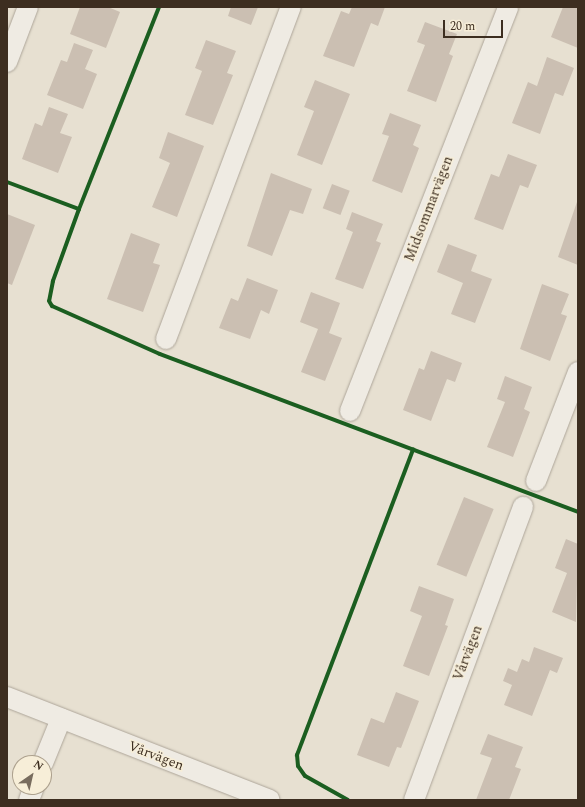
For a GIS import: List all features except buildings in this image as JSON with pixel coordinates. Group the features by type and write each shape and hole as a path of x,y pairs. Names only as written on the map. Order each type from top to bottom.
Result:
{"street":[{"path":"7,62 28,7"},
{"path":"166,339 291,7"},
{"name":"Midsommarvägen","path":"350,411 508,7"},
{"path":"536,481 578,372"},
{"name":"Vårvägen","path":"414,800 523,507"},
{"name":"Vårvägen","path":"7,697 249,796 270,800"},
{"path":"46,755 61,719"}],"cycle path":[{"path":"159,7 79,209 53,281 49,301 52,306 160,354 578,512"},
{"path":"7,182 79,209"},
{"path":"348,800 305,776 298,766 297,755 413,449"}]}
